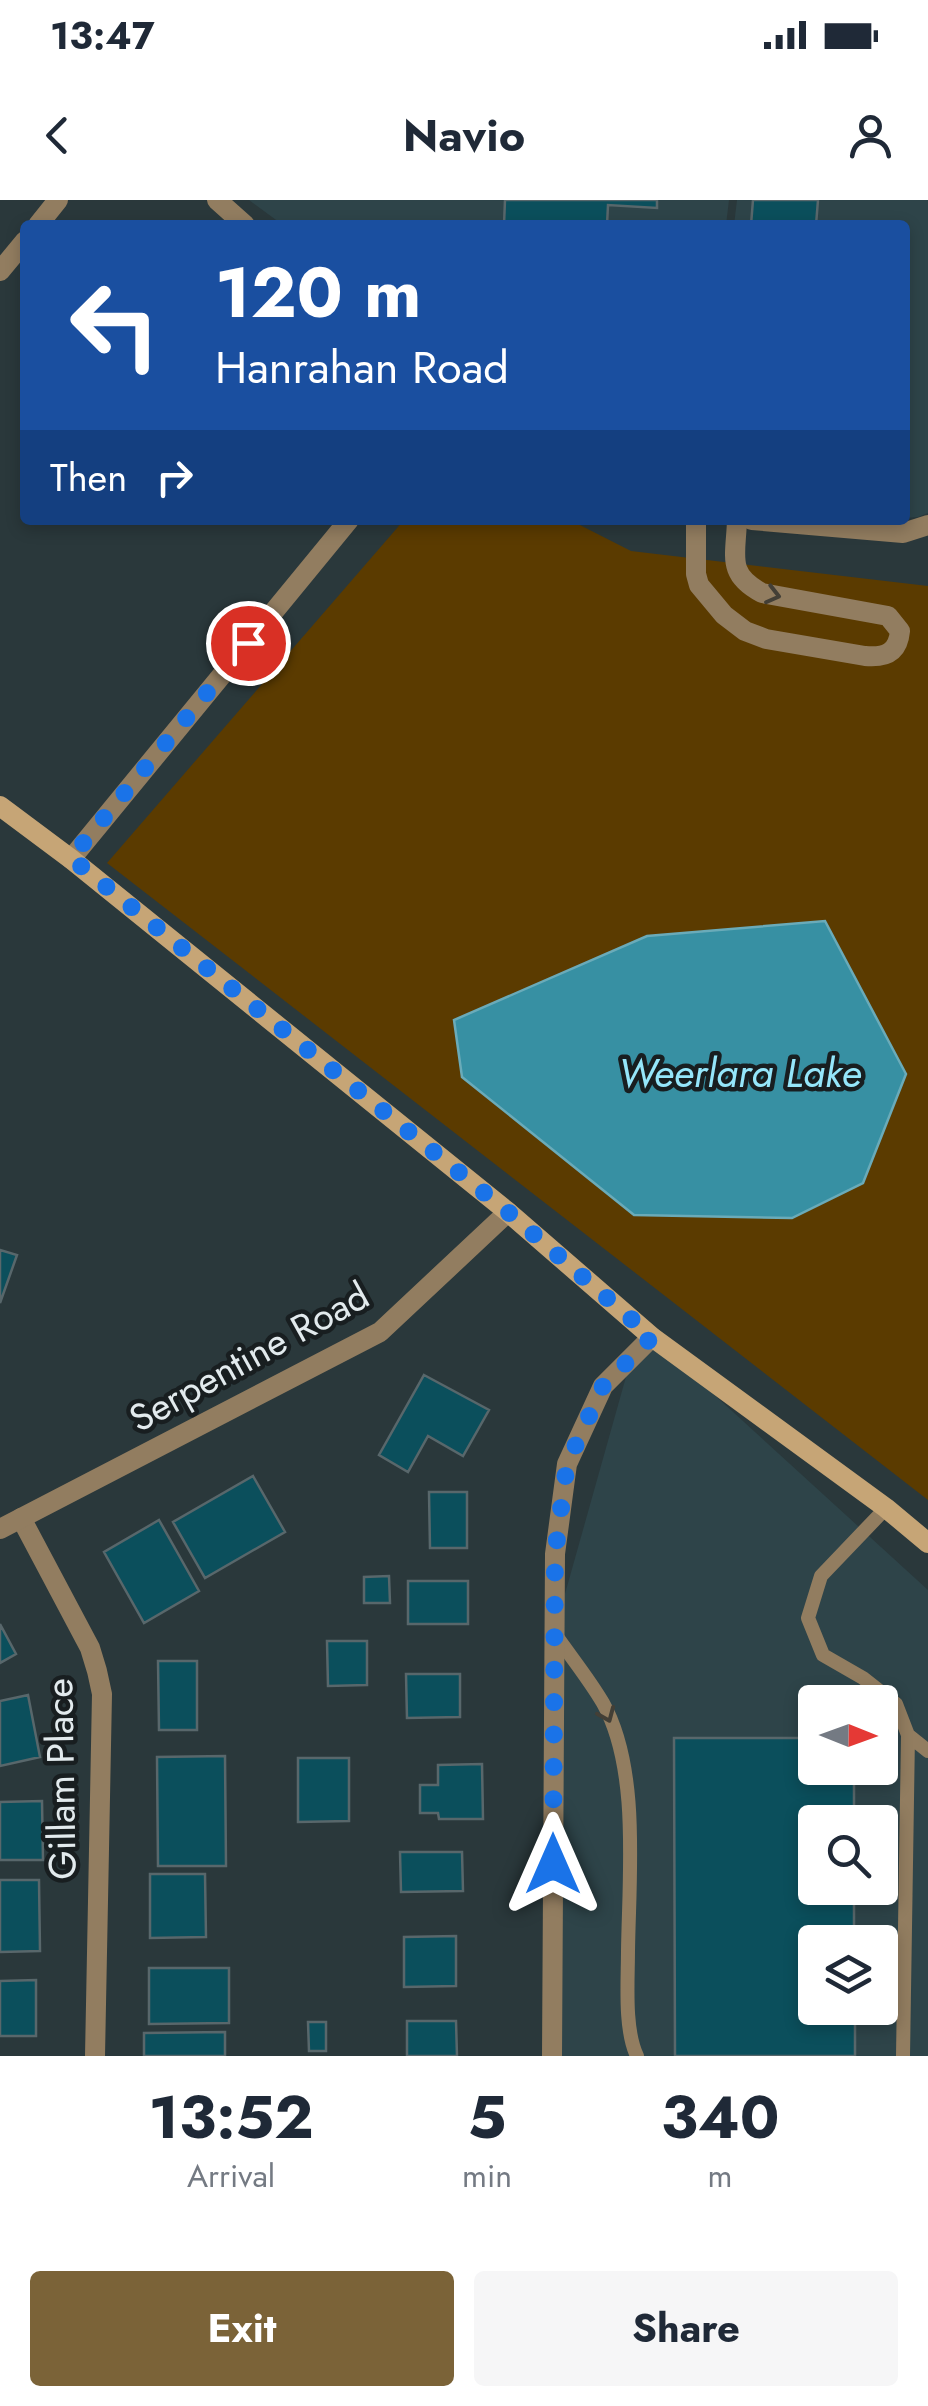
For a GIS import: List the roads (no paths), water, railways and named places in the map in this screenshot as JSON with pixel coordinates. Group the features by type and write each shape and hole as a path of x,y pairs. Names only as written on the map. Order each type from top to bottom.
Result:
{"main road":[{"path":"0,806 71,858 508,1212 652,1337 928,1543"}],"street":[{"path":"42,220 58,200"},
{"path":"216,200 239,220"},
{"path":"0,271 20,247"},
{"path":"806,525 903,534 928,524"},
{"path":"71,858 345,525"},
{"path":"696,525 699,585 724,615 745,632 766,640 866,656 880,657 892,652 900,631 888,616 762,593 746,585 736,571 737,525"},
{"name":"Serpentine Road","path":"0,1529 380,1332 508,1212"},
{"path":"552,2056 555,1554 567,1464 603,1386 652,1337"},
{"name":"Gillam Place","path":"21,1518 90,1648 102,1694 96,2056"}],"lane":[{"path":"886,1508 821,1576 808,1618 823,1655 863,1678 896,1704 908,1734 903,2056"},
{"path":"554,1633 604,1705 625,1762 628,1972 631,2043 637,2056"},
{"path":"908,1734 928,1751"}],"water":[{"name":"Weerlara Lake","path":"825,921 906,1074 863,1183 792,1218 634,1215 462,1077 454,1020 647,936"}]}
